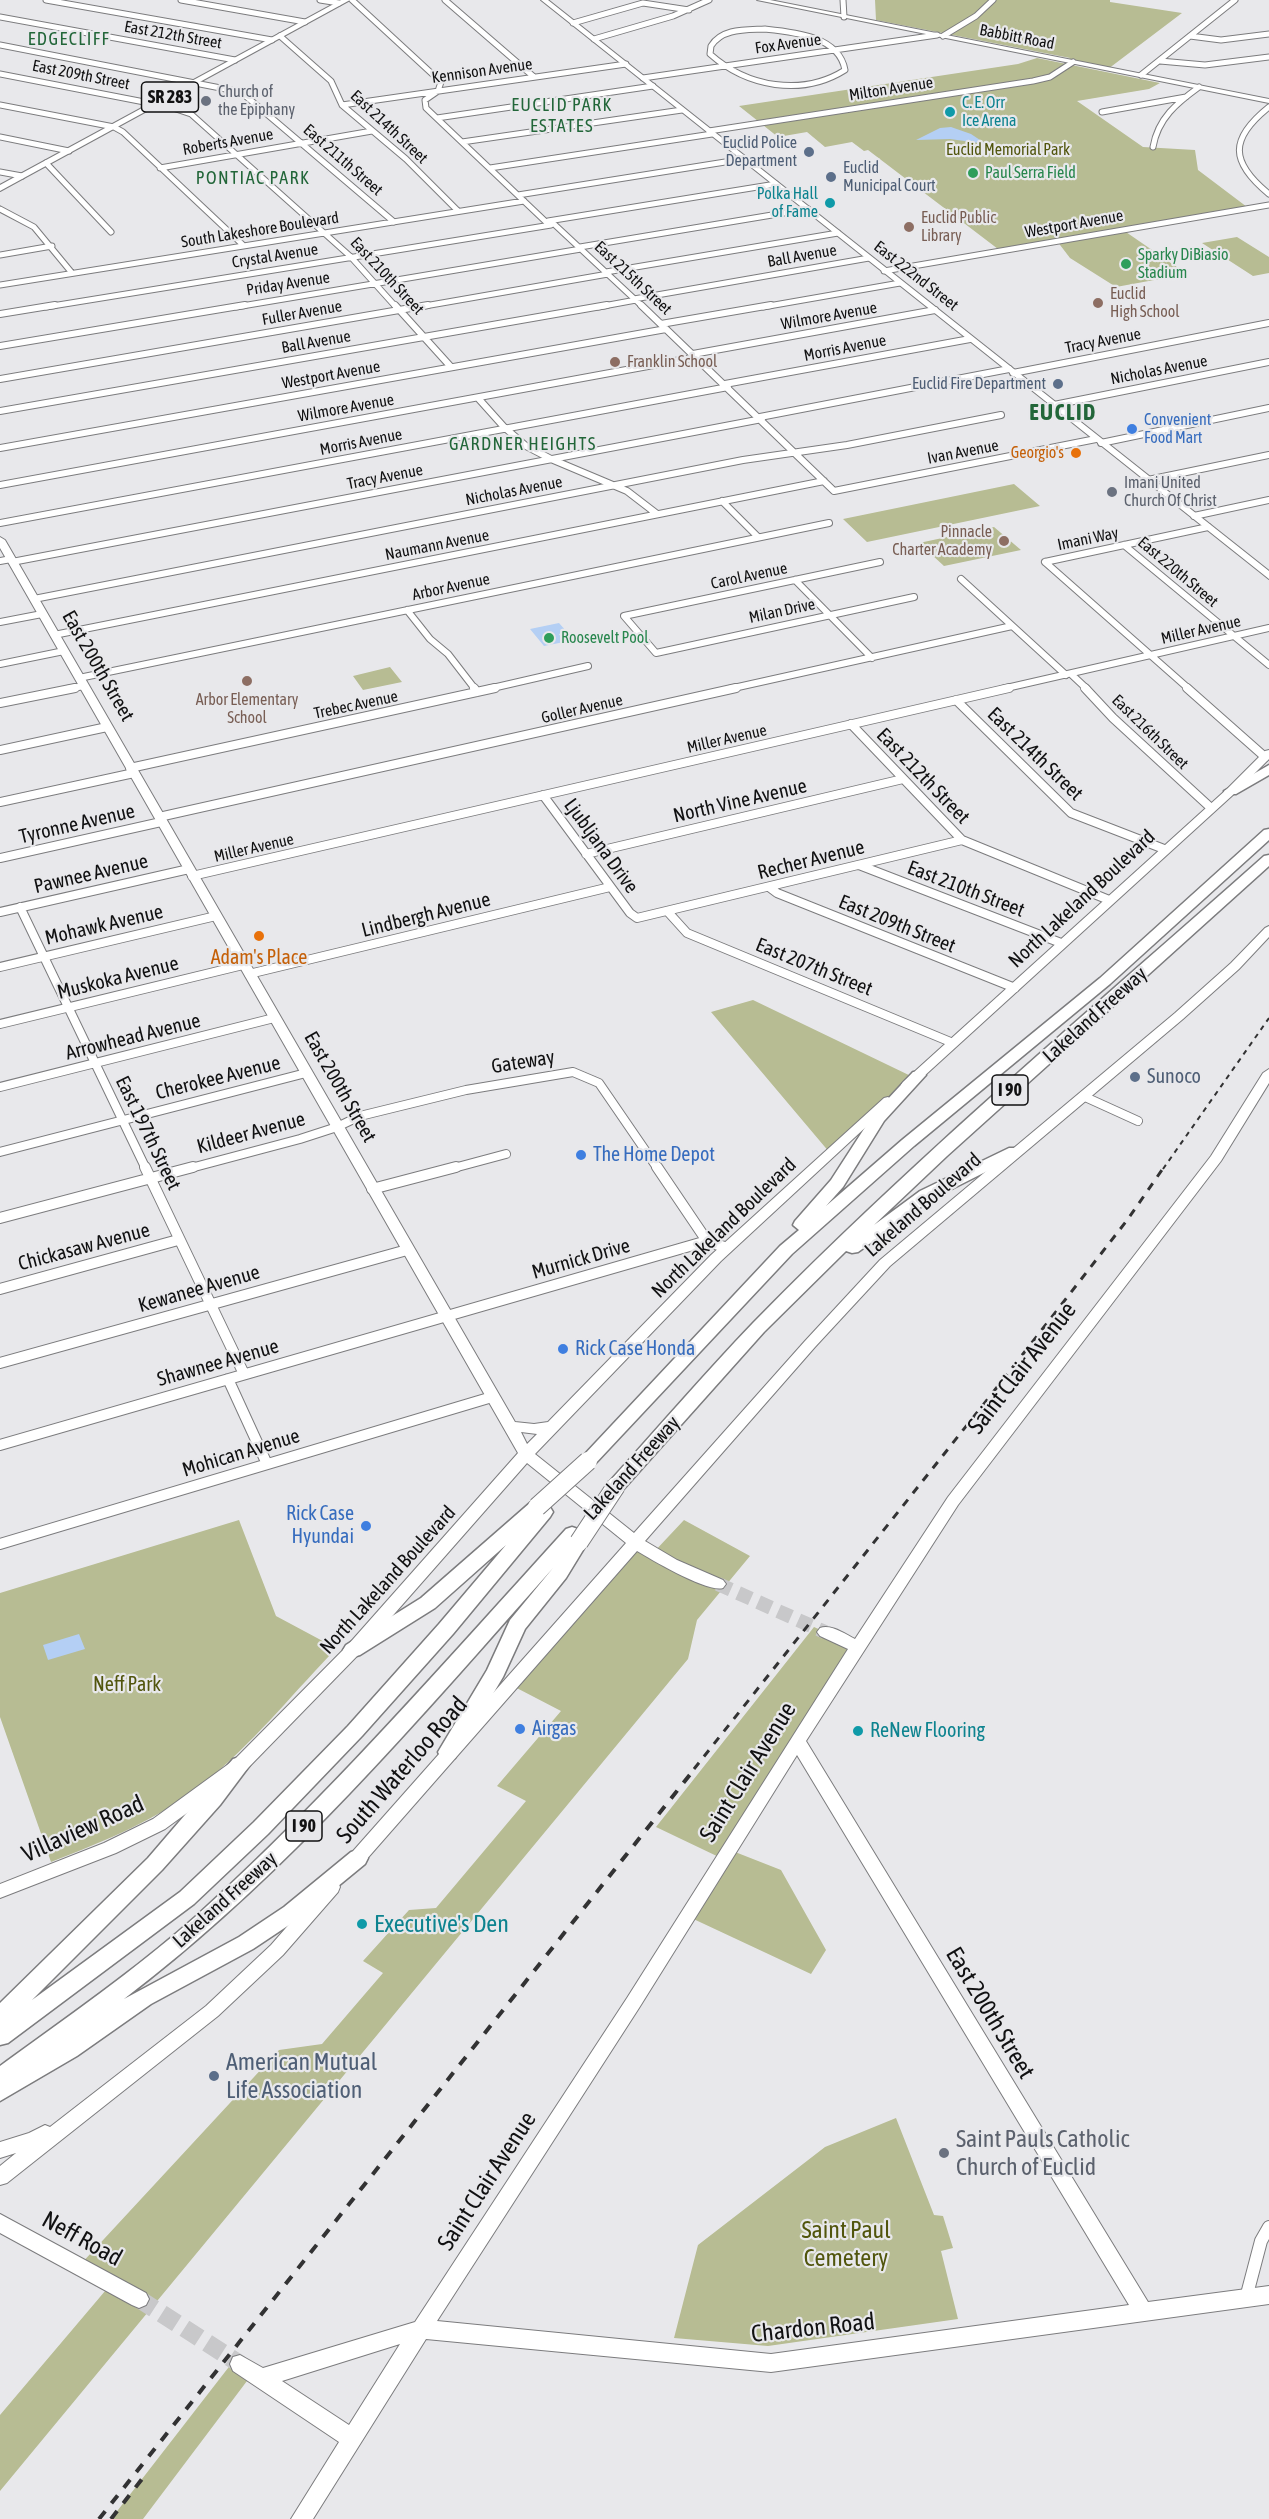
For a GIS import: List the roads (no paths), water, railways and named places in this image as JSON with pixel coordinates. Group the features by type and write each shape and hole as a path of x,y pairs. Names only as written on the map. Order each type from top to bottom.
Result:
{"highway":[{"name":"Lakeland Freeway","path":"0,2036 187,1898 253,1836 363,1722 453,1620 540,1510 786,1250 900,1150 1096,988 1269,833"},
{"name":"Lakeland Freeway","path":"0,2078 111,1997 199,1926 278,1852 351,1780 575,1538 616,1486 758,1328 941,1152 1269,859"},
{"path":"786,1250 797,1229 837,1183 878,1118 918,1075"},
{"path":"758,1328 841,1255 917,1202 1016,1151"},
{"path":"353,1650 428,1603 540,1510"},
{"path":"448,1752 496,1672 517,1625 559,1573 575,1538"},
{"path":"0,2017 88,1935 213,1800 240,1765"},
{"path":"0,2091 69,2049 143,1998 246,1943 291,1913 358,1857"}],"main road":[{"name":"SR 283","path":"0,188 342,2"}],"street":[{"path":"46,0 272,40"},
{"path":"181,0 305,22"},
{"path":"320,0 342,2"},
{"path":"352,0 439,79 442,86 438,90"},
{"path":"445,0 534,77"},
{"name":"East 222nd Street","path":"544,0 1269,576"},
{"path":"594,39 689,10 709,0"},
{"name":"Babbitt Road","path":"760,0 1269,101"},
{"path":"843,0 844,16"},
{"path":"940,36 976,16 993,0"},
{"path":"1141,75 1234,0"},
{"path":"573,23 643,3 689,10"},
{"name":"East 212th Street","path":"0,17 235,60"},
{"path":"738,31 784,31 816,39 843,56 846,63 845,70 828,80 792,85 743,77 722,66 710,54 709,45 712,40 738,31"},
{"path":"1190,36 1221,40 1269,34"},
{"name":"East 214th Street","path":"280,36 331,81 342,105 406,159 458,211"},
{"name":"Fox Avenue","path":"642,78 940,36"},
{"name":"East 211th Street","path":"0,45 241,92 394,222"},
{"path":"1160,61 1205,65 1269,57"},
{"name":"Milton Avenue","path":"490,168 1033,81 1050,76 1073,62"},
{"name":"Kennison Avenue","path":"342,105 626,64"},
{"name":"East 209th Street","path":"0,74 156,104"},
{"path":"437,118 653,86"},
{"path":"1152,147 1158,125 1165,114 1199,87"},
{"name":"East 215th Street","path":"438,90 424,103 437,118 546,222 554,224 635,299 761,418 834,491"},
{"path":"1102,112 1186,97"},
{"path":"1158,103 1172,108"},
{"name":"East 210th Street","path":"156,104 191,114 236,154 351,257 451,367"},
{"path":"0,105 114,127 123,132 243,245"},
{"path":"1269,107 1254,117 1242,132 1237,154 1250,177 1269,194"},
{"path":"462,142 682,110"},
{"name":"Roberts Avenue","path":"160,168 372,130"},
{"path":"0,137 69,151"},
{"path":"518,195 744,159"},
{"path":"46,163 111,232"},
{"path":"0,172 22,176"},
{"path":"546,222 776,184"},
{"name":"South Lakeshore Boulevard","path":"0,285 524,201"},
{"name":"Westport Avenue","path":"884,271 1269,205"},
{"path":"0,208 29,222 39,230 72,273"},
{"name":"Priday Avenue","path":"0,346 808,209"},
{"name":"Crystal Avenue","path":"0,314 554,224"},
{"name":"Fuller Avenue","path":"0,379 838,233"},
{"path":"0,255 52,246"},
{"name":"Ball Avenue","path":"0,411 869,258"},
{"name":"Westport Avenue","path":"0,448 900,284"},
{"name":"Wilmore Avenue","path":"0,485 478,398 934,310"},
{"name":"Tracy Avenue","path":"8,561 1269,323"},
{"path":"1259,325 1269,332"},
{"name":"Morris Avenue","path":"0,523 506,429 970,339"},
{"name":"Nicholas Avenue","path":"1054,405 1269,362"},
{"path":"478,398 506,429 529,448 632,493 657,514"},
{"name":"Ivan Avenue","path":"834,491 1269,408"},
{"name":"Nicholas Avenue","path":"34,599 743,460 1001,415"},
{"path":"1148,480 1269,455"},
{"name":"Naumann Avenue","path":"54,635 824,481"},
{"path":"1194,516 1269,500"},
{"path":"722,501 758,537"},
{"name":"Arbor Avenue","path":"0,703 81,682 407,610 829,523"},
{"name":"Imani Way","path":"1151,656 1045,562 1208,527"},
{"name":"East 200th Street","path":"0,540 8,561 34,599 526,1454 636,1543 672,1564 718,1584"},
{"name":"East 220th Street","path":"1124,545 1269,665"},
{"name":"Carol Avenue","path":"656,652 624,616 880,562"},
{"name":"East 216th Street","path":"961,579 1102,704 1113,718 1211,808"},
{"path":"795,580 872,658"},
{"name":"Milan Drive","path":"656,652 914,597"},
{"path":"407,610 430,639 448,654 477,692"},
{"path":"0,622 42,614"},
{"name":"Goller Avenue","path":"160,819 1012,626"},
{"name":"Miller Avenue","path":"190,872 543,795 1269,628"},
{"path":"0,664 64,651"},
{"path":"1151,656 1268,759"},
{"name":"Trebec Avenue","path":"0,802 588,666"},
{"name":"East 214th Street","path":"956,700 1071,813 1164,849"},
{"name":"East 212th Street","path":"851,724 962,840 1109,900"},
{"path":"0,750 107,727"},
{"name":"North Lakeland Boulevard","path":"240,1765 353,1650 502,1484 526,1454 727,1248 1015,988 1164,849 1268,759"},
{"name":"North Vine Avenue","path":"586,854 903,779"},
{"name":"Ljubljana Drive","path":"543,795 630,913 637,918 668,912"},
{"name":"Tyronne Avenue","path":"0,858 160,819"},
{"name":"Recher Avenue","path":"668,912 962,840"},
{"name":"East 210th Street","path":"859,865 1061,943"},
{"name":"Pawnee Avenue","path":"0,912 190,872"},
{"name":"Lindbergh Avenue","path":"246,970 610,887"},
{"name":"East 209th Street","path":"769,887 777,893 1015,988"},
{"name":"East 197th Street","path":"20,907 244,1374"},
{"name":"East 207th Street","path":"668,912 687,933 953,1043"},
{"name":"Mohawk Avenue","path":"0,967 216,916"},
{"name":"Lakeland Boulevard","path":"636,1543 802,1352 885,1263 1235,966 1269,930"},
{"name":"Muskoka Avenue","path":"0,1024 246,970"},
{"name":"Arrowhead Avenue","path":"0,1087 274,1018"},
{"name":"Gateway","path":"337,1127 360,1116 466,1090 573,1072 599,1083 707,1241"},
{"name":"Cherokee Avenue","path":"0,1152 306,1073"},
{"name":"Saint Clair Avenue","path":"301,2519 421,2329 633,2003 797,1741 953,1501 1216,1158 1269,1073"},
{"path":"1083,1096 1138,1121"},
{"name":"Kildeer Avenue","path":"0,1218 337,1127"},
{"path":"372,1189 506,1154"},
{"name":"Chickasaw Avenue","path":"0,1288 178,1240"},
{"path":"707,1241 727,1248"},
{"name":"Murnick Drive","path":"446,1317 707,1241"},
{"name":"Kewanee Avenue","path":"0,1363 407,1250"},
{"name":"Shawnee Avenue","path":"0,1445 446,1317"},
{"path":"228,1379 267,1464"},
{"name":"Mohican Avenue","path":"0,1544 492,1397"},
{"path":"509,1426 534,1429 553,1427"},
{"name":"South Waterloo Road","path":"0,2177 212,2011 277,1950 448,1752 636,1543"},
{"path":"825,1632 858,1647"},
{"name":"East 200th Street","path":"797,1741 1143,2311"},
{"name":"Villaview Road","path":"0,1891 110,1848 159,1824 240,1765"},
{"path":"0,2150 34,2140 82,2111"},
{"name":"Neff Road","path":"0,2223 139,2300"},
{"path":"1246,2298 1262,2241 1269,2227"},
{"name":"Chardon Road","path":"260,2378 421,2329 771,2363 1269,2295"},
{"path":"240,2364 352,2439"}],"water":[{"path":"951,127 971,134 986,144 950,139 916,140 940,128"},
{"name":"Roosevelt Pool","path":"559,623 567,632 559,634 564,642 544,646 530,629"},
{"path":"79,1634 85,1649 48,1660 43,1645"}],"tunnel":[{"path":"718,1584 825,1632"},
{"path":"139,2299 240,2364"}],"railway":[{"path":"1163,1169 1269,1018"},
{"path":"694,1769 1002,1381 1128,1219 1164,1167"},
{"path":"99,2519 696,1767"},
{"path":"111,2519 142,2479"}],"place":[{"name":"Church of the Epiphany","path":"206,101"},
{"name":"C. E. Orr Ice Arena","path":"950,112"},
{"name":"Euclid Police Department","path":"809,152"},
{"name":"Paul Serra Field","path":"973,173"},
{"name":"Euclid Municipal Court","path":"831,177"},
{"name":"Polka Hall of Fame","path":"830,203"},
{"name":"Euclid Public Library","path":"909,227"},
{"name":"Sparky DiBiasio Stadium","path":"1126,264"},
{"name":"Euclid High School","path":"1098,303"},
{"name":"Franklin School","path":"615,362"},
{"name":"Euclid Fire Department","path":"1058,384"},
{"name":"Convenient Food Mart","path":"1132,429"},
{"name":"Georgio's","path":"1076,453"},
{"name":"Imani United Church Of Christ","path":"1112,492"},
{"name":"Pinnacle Charter Academy","path":"1004,541"},
{"name":"Roosevelt Pool","path":"549,638"},
{"name":"Arbor Elementary School","path":"247,681"},
{"name":"Adam's Place","path":"259,936"},
{"name":"Sunoco","path":"1135,1077"},
{"name":"The Home Depot","path":"581,1155"},
{"name":"Rick Case Honda","path":"563,1349"},
{"name":"Rick Case Hyundai","path":"366,1526"},
{"name":"Airgas","path":"520,1729"},
{"name":"ReNew Flooring","path":"858,1731"},
{"name":"Executive's Den","path":"362,1924"},
{"name":"American Mutual Life Association","path":"214,2076"},
{"name":"Saint Pauls Catholic Church of Euclid","path":"944,2153"}],"district":[{"name":"EDGECLIFF","path":"69,39"},
{"name":"EUCLID PARK ESTATES","path":"562,115"},
{"name":"PONTIAC PARK","path":"253,178"},
{"name":"EUCLID","path":"1063,413"},
{"name":"GARDNER HEIGHTS","path":"523,444"}],"park label":[{"name":"Euclid Memorial Park","path":"1008,150"},
{"name":"Neff Park","path":"127,1685"},
{"name":"Saint Paul Cemetery","path":"846,2244"}]}
